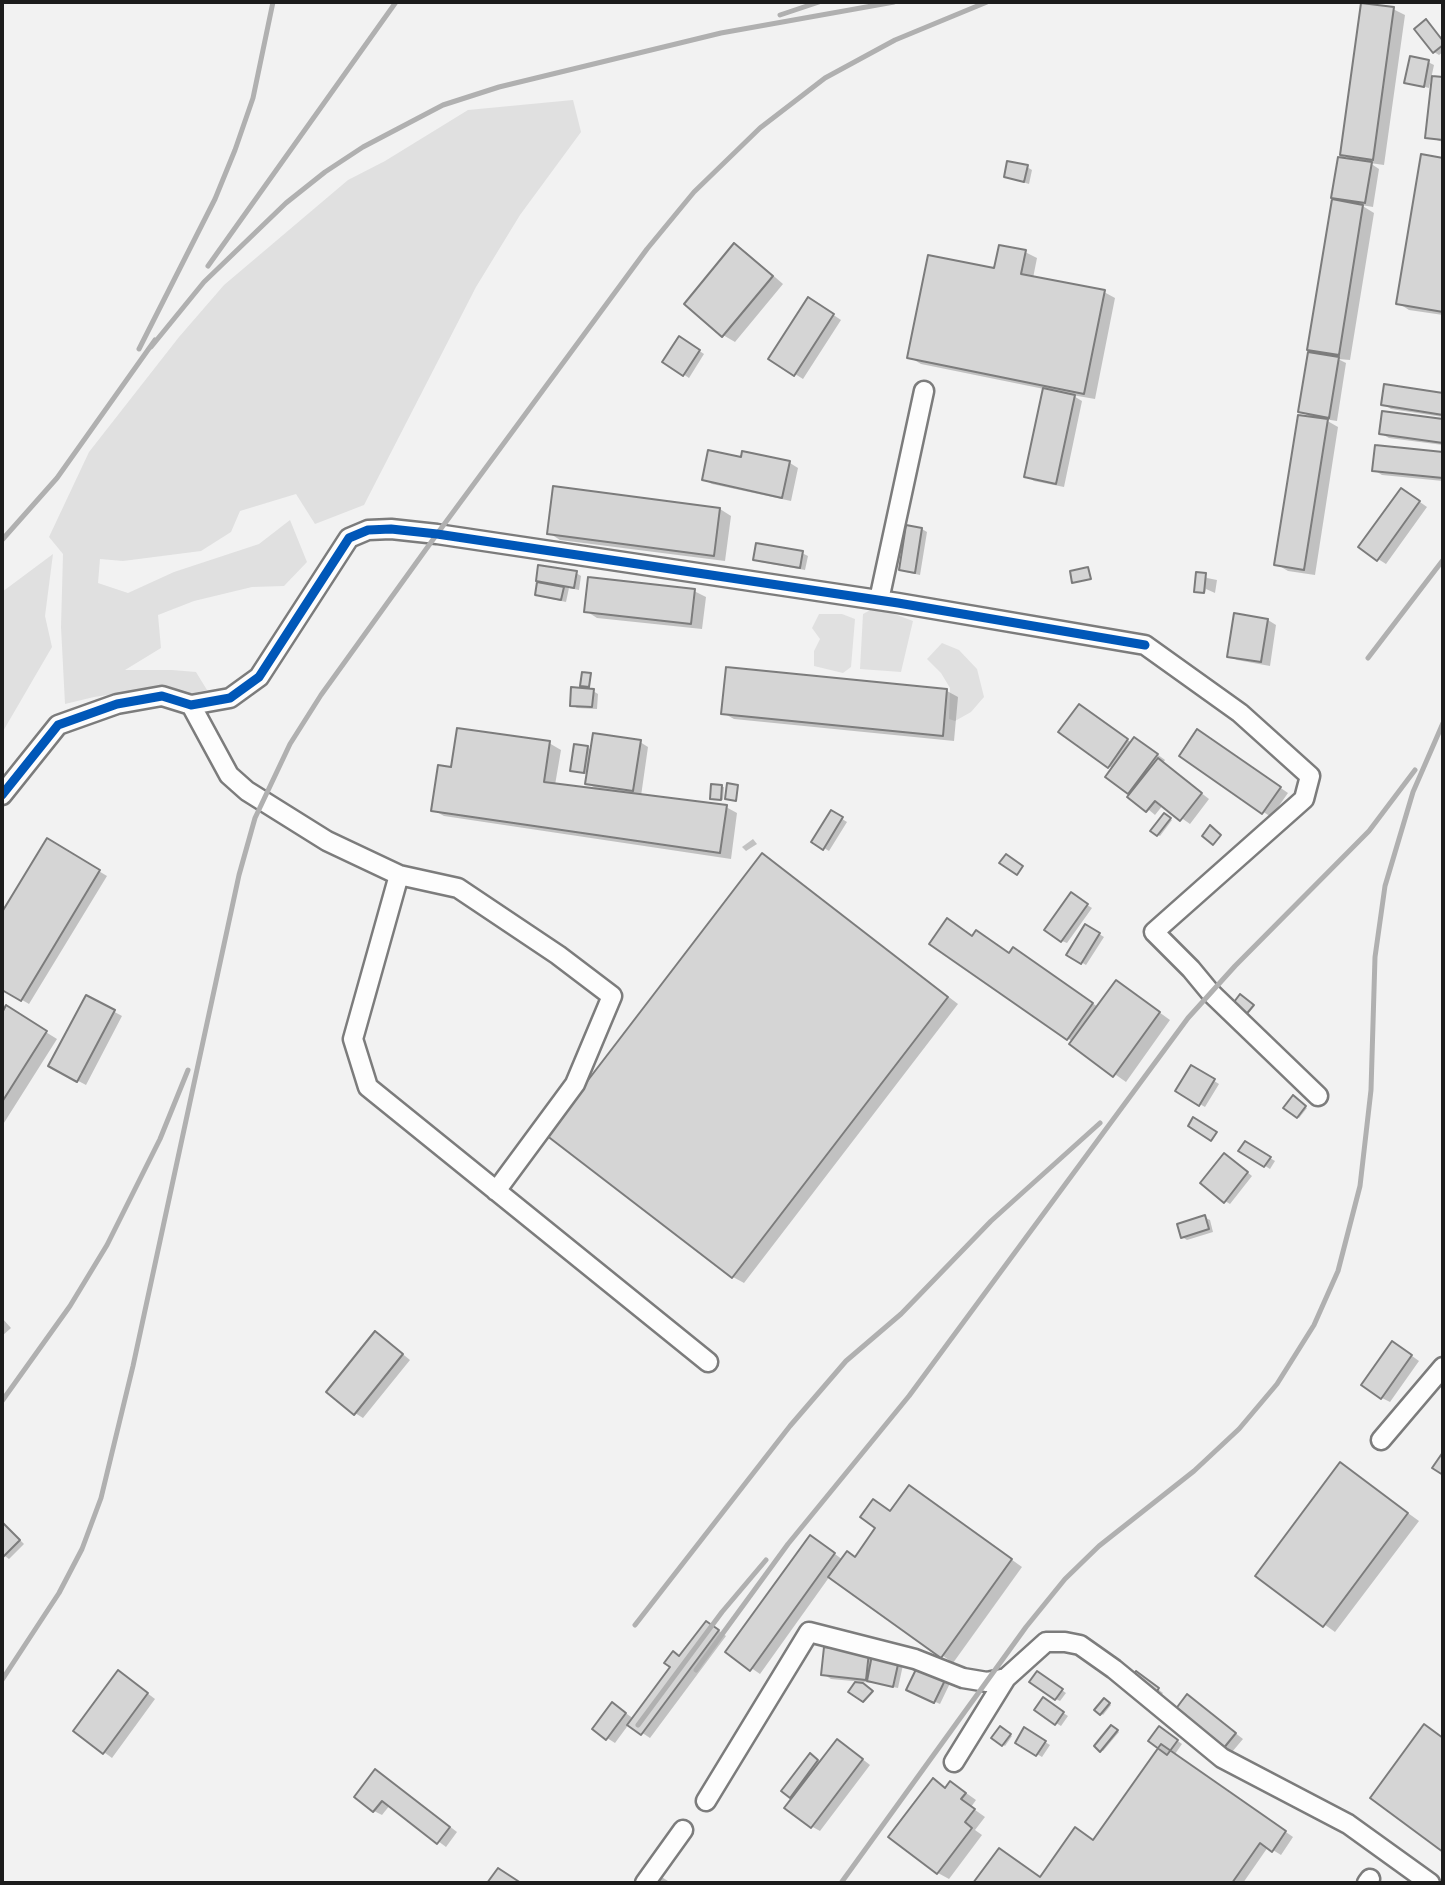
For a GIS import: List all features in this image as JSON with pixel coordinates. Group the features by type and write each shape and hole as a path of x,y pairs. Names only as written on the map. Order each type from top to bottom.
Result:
{"street":[{"path":"879,600 924,391"},
{"path":"2,795 58,725 117,704 162,696 191,705 230,698 259,677 349,538 368,530 391,528 437,534 879,600 1145,645 1240,713 1310,776 1304,799 1154,932 1210,992 1318,1096"},
{"path":"191,705 222,764 236,783 327,841 399,875 458,888 558,955 612,996 575,1084 496,1191"},
{"path":"399,875 353,1039 369,1087 708,1362"},
{"path":"1381,1440 1443,1367"},
{"path":"706,1801 809,1632 915,1658 962,1678 987,1682 1006,1678"},
{"path":"954,1762 1006,1678 1046,1642 1080,1645 1114,1669 1222,1758 1348,1824 1430,1883"},
{"path":"645,1883 682,1830"}],"shaded area":[{"path":"573,100 581,132 520,215 476,287 364,505 315,524 296,494 240,511 231,532 201,551 123,561 100,559 98,583 128,593 174,572 259,544 290,520 307,562 284,586 252,587 194,601 158,615 161,648 125,670 196,672 207,690 180,696 147,689 65,704 61,627 63,554 49,537 89,452 179,337 224,285 348,180 385,161 468,110"},
{"path":"53,554 45,616 52,647 2,733 2,592"},
{"path":"876,607 913,621 901,672 860,669 863,614"},
{"path":"819,614 842,614 855,619 851,667 843,673 814,666 814,651 820,639 812,628"},
{"path":"942,643 959,650 977,669 984,697 971,712 955,721 949,719 950,688 941,673 927,659"}],"building":[{"path":"1361,3 1394,7 1373,160 1340,155"},
{"path":"1426,19 1443,41 1443,45 1433,53 1414,29"},
{"path":"1410,56 1429,60 1424,87 1404,83"},
{"path":"1432,76 1443,77 1443,140 1425,138"},
{"path":"1421,154 1443,158 1443,312 1396,304"},
{"path":"1338,157 1372,162 1365,203 1331,198"},
{"path":"1007,161 1028,165 1024,182 1004,177"},
{"path":"1332,199 1363,205 1339,355 1307,350"},
{"path":"734,243 773,276 722,337 684,304"},
{"path":"999,245 1026,250 1021,274 1105,290 1084,394 907,358 928,255 994,268"},
{"path":"808,297 834,314 794,376 768,359"},
{"path":"679,336 700,350 683,376 662,362"},
{"path":"1308,352 1339,357 1329,418 1298,412"},
{"path":"1384,384 1443,393 1443,415 1381,405"},
{"path":"1043,388 1075,395 1056,484 1024,477"},
{"path":"1382,411 1443,419 1443,443 1379,434"},
{"path":"1298,415 1328,419 1304,570 1274,565"},
{"path":"1375,445 1443,452 1443,478 1372,471"},
{"path":"708,450 741,457 742,451 790,461 782,498 702,480"},
{"path":"553,486 720,508 714,556 547,534"},
{"path":"1401,488 1420,501 1377,561 1358,547"},
{"path":"906,525 922,528 915,573 899,570"},
{"path":"756,543 803,551 800,568 753,560"},
{"path":"538,565 577,571 574,588 536,581"},
{"path":"1088,567 1091,579 1072,583 1070,571"},
{"path":"1196,572 1206,573 1204,593 1194,592"},
{"path":"588,577 695,589 691,624 584,612"},
{"path":"537,582 564,587 561,600 535,595"},
{"path":"1234,613 1268,619 1261,662 1227,657"},
{"path":"726,667 947,689 943,736 721,714"},
{"path":"582,672 591,673 589,687 580,686"},
{"path":"571,687 594,689 592,707 570,706"},
{"path":"1079,704 1128,739 1108,768 1058,732"},
{"path":"457,728 550,741 544,782 727,805 720,853 431,811 438,765 451,767"},
{"path":"1197,729 1281,787 1262,814 1179,756"},
{"path":"593,733 641,740 633,791 585,784"},
{"path":"1134,737 1158,754 1128,794 1105,777"},
{"path":"574,744 588,746 584,773 570,771"},
{"path":"1158,758 1202,793 1180,821 1155,801 1146,812 1127,797"},
{"path":"727,783 738,785 736,801 725,799"},
{"path":"711,784 722,785 721,800 710,799"},
{"path":"831,810 843,817 823,850 811,842"},
{"path":"1164,813 1171,818 1157,836 1150,831"},
{"path":"1210,825 1221,835 1213,845 1202,836"},
{"path":"47,838 100,870 21,1001 2,990 2,912"},
{"path":"762,853 948,997 732,1278 546,1135"},
{"path":"1006,854 1023,866 1017,875 999,863"},
{"path":"1071,892 1088,904 1061,942 1044,930"},
{"path":"947,918 972,936 976,930 1009,953 1013,947 1093,1003 1067,1040 929,944"},
{"path":"1085,924 1100,933 1081,964 1066,955"},
{"path":"1116,980 1160,1012 1113,1077 1069,1044"},
{"path":"1240,994 1254,1005 1244,1017 1231,1006"},
{"path":"86,995 115,1010 77,1082 48,1066"},
{"path":"6,1005 47,1031 2,1102 2,1013"},
{"path":"1191,1065 1215,1079 1199,1106 1175,1091"},
{"path":"1293,1095 1306,1106 1297,1118 1283,1108"},
{"path":"1193,1117 1217,1132 1211,1141 1188,1126"},
{"path":"1245,1141 1271,1157 1264,1167 1238,1151"},
{"path":"1224,1153 1248,1172 1224,1203 1200,1183"},
{"path":"1205,1215 1209,1229 1181,1238 1177,1224"},
{"path":"375,1331 403,1354 354,1415 326,1392"},
{"path":"1392,1341 1412,1355 1381,1399 1361,1385"},
{"path":"1443,1452 1443,1475 1432,1468"},
{"path":"1340,1462 1408,1513 1323,1627 1255,1576"},
{"path":"909,1485 1012,1559 941,1658 828,1577 847,1551 855,1557 875,1528 860,1517 873,1499 890,1511"},
{"path":"2,1522 20,1540 3,1557 2,1556"},
{"path":"810,1535 835,1553 750,1671 725,1652"},
{"path":"706,1621 719,1630 641,1735 627,1725 670,1667 664,1663 673,1651 679,1656"},
{"path":"824,1647 869,1652 866,1680 821,1675"},
{"path":"872,1655 899,1660 893,1687 867,1681"},
{"path":"921,1659 949,1672 934,1703 906,1690"},
{"path":"118,1670 148,1693 103,1754 73,1731"},
{"path":"1037,1671 1063,1689 1055,1700 1029,1682"},
{"path":"1136,1671 1159,1688 1152,1699 1128,1681"},
{"path":"855,1682 863,1683 873,1691 863,1702 848,1692"},
{"path":"1187,1694 1236,1733 1223,1749 1175,1710"},
{"path":"1043,1697 1064,1712 1055,1725 1034,1710"},
{"path":"1104,1698 1110,1703 1100,1715 1094,1710"},
{"path":"612,1702 626,1713 606,1740 592,1729"},
{"path":"1424,1724 1443,1738 1443,1852 1370,1798"},
{"path":"1111,1725 1118,1730 1100,1752 1094,1746"},
{"path":"1000,1726 1011,1734 1002,1746 991,1738"},
{"path":"1159,1726 1178,1740 1167,1755 1148,1741"},
{"path":"1024,1727 1046,1741 1036,1756 1015,1743"},
{"path":"837,1739 863,1759 811,1828 784,1808"},
{"path":"1161,1744 1286,1831 1272,1852 1260,1843 1232,1883 973,1883 999,1848 1040,1877 1075,1827 1093,1840"},
{"path":"810,1753 818,1760 790,1798 781,1791"},
{"path":"375,1769 450,1827 437,1844 382,1801 373,1812 354,1797"},
{"path":"933,1778 945,1788 950,1781 966,1793 961,1799 975,1809 965,1822 972,1828 937,1874 888,1837"},
{"path":"498,1868 521,1883 487,1883"}],"railway":[{"path":"139,349 215,199 235,150 253,98 273,2"},
{"path":"208,266 396,2"},
{"path":"780,15 819,2"},
{"path":"151,347 204,282 286,203 325,172 363,147 443,105 499,87 721,33 894,2"},
{"path":"2,1680 59,1593 82,1549 101,1498 133,1366 239,875 255,818 290,744 321,695 437,534 647,249 694,192 760,128 825,78 895,40 987,2"},
{"path":"2,540 57,478 155,340"},
{"path":"1368,658 1443,560"},
{"path":"841,1883 1026,1627 1065,1579 1099,1546 1194,1471 1239,1429 1277,1384 1314,1325 1338,1271 1360,1186 1371,1090 1375,957 1385,886 1413,792 1443,723"},
{"path":"696,1670 788,1544 909,1396 1188,1018 1235,966 1369,831 1415,770"},
{"path":"2,1401 70,1306 107,1245 160,1139 188,1070"},
{"path":"635,1625 790,1426 846,1361 901,1314 991,1221 1100,1123"},
{"path":"638,1725 722,1612 766,1560"}],"cycle path":[{"path":"2,795 58,725 117,704 162,696 191,705 230,698 259,677 349,538 368,530 391,529 437,534 898,603 1145,645"}]}
